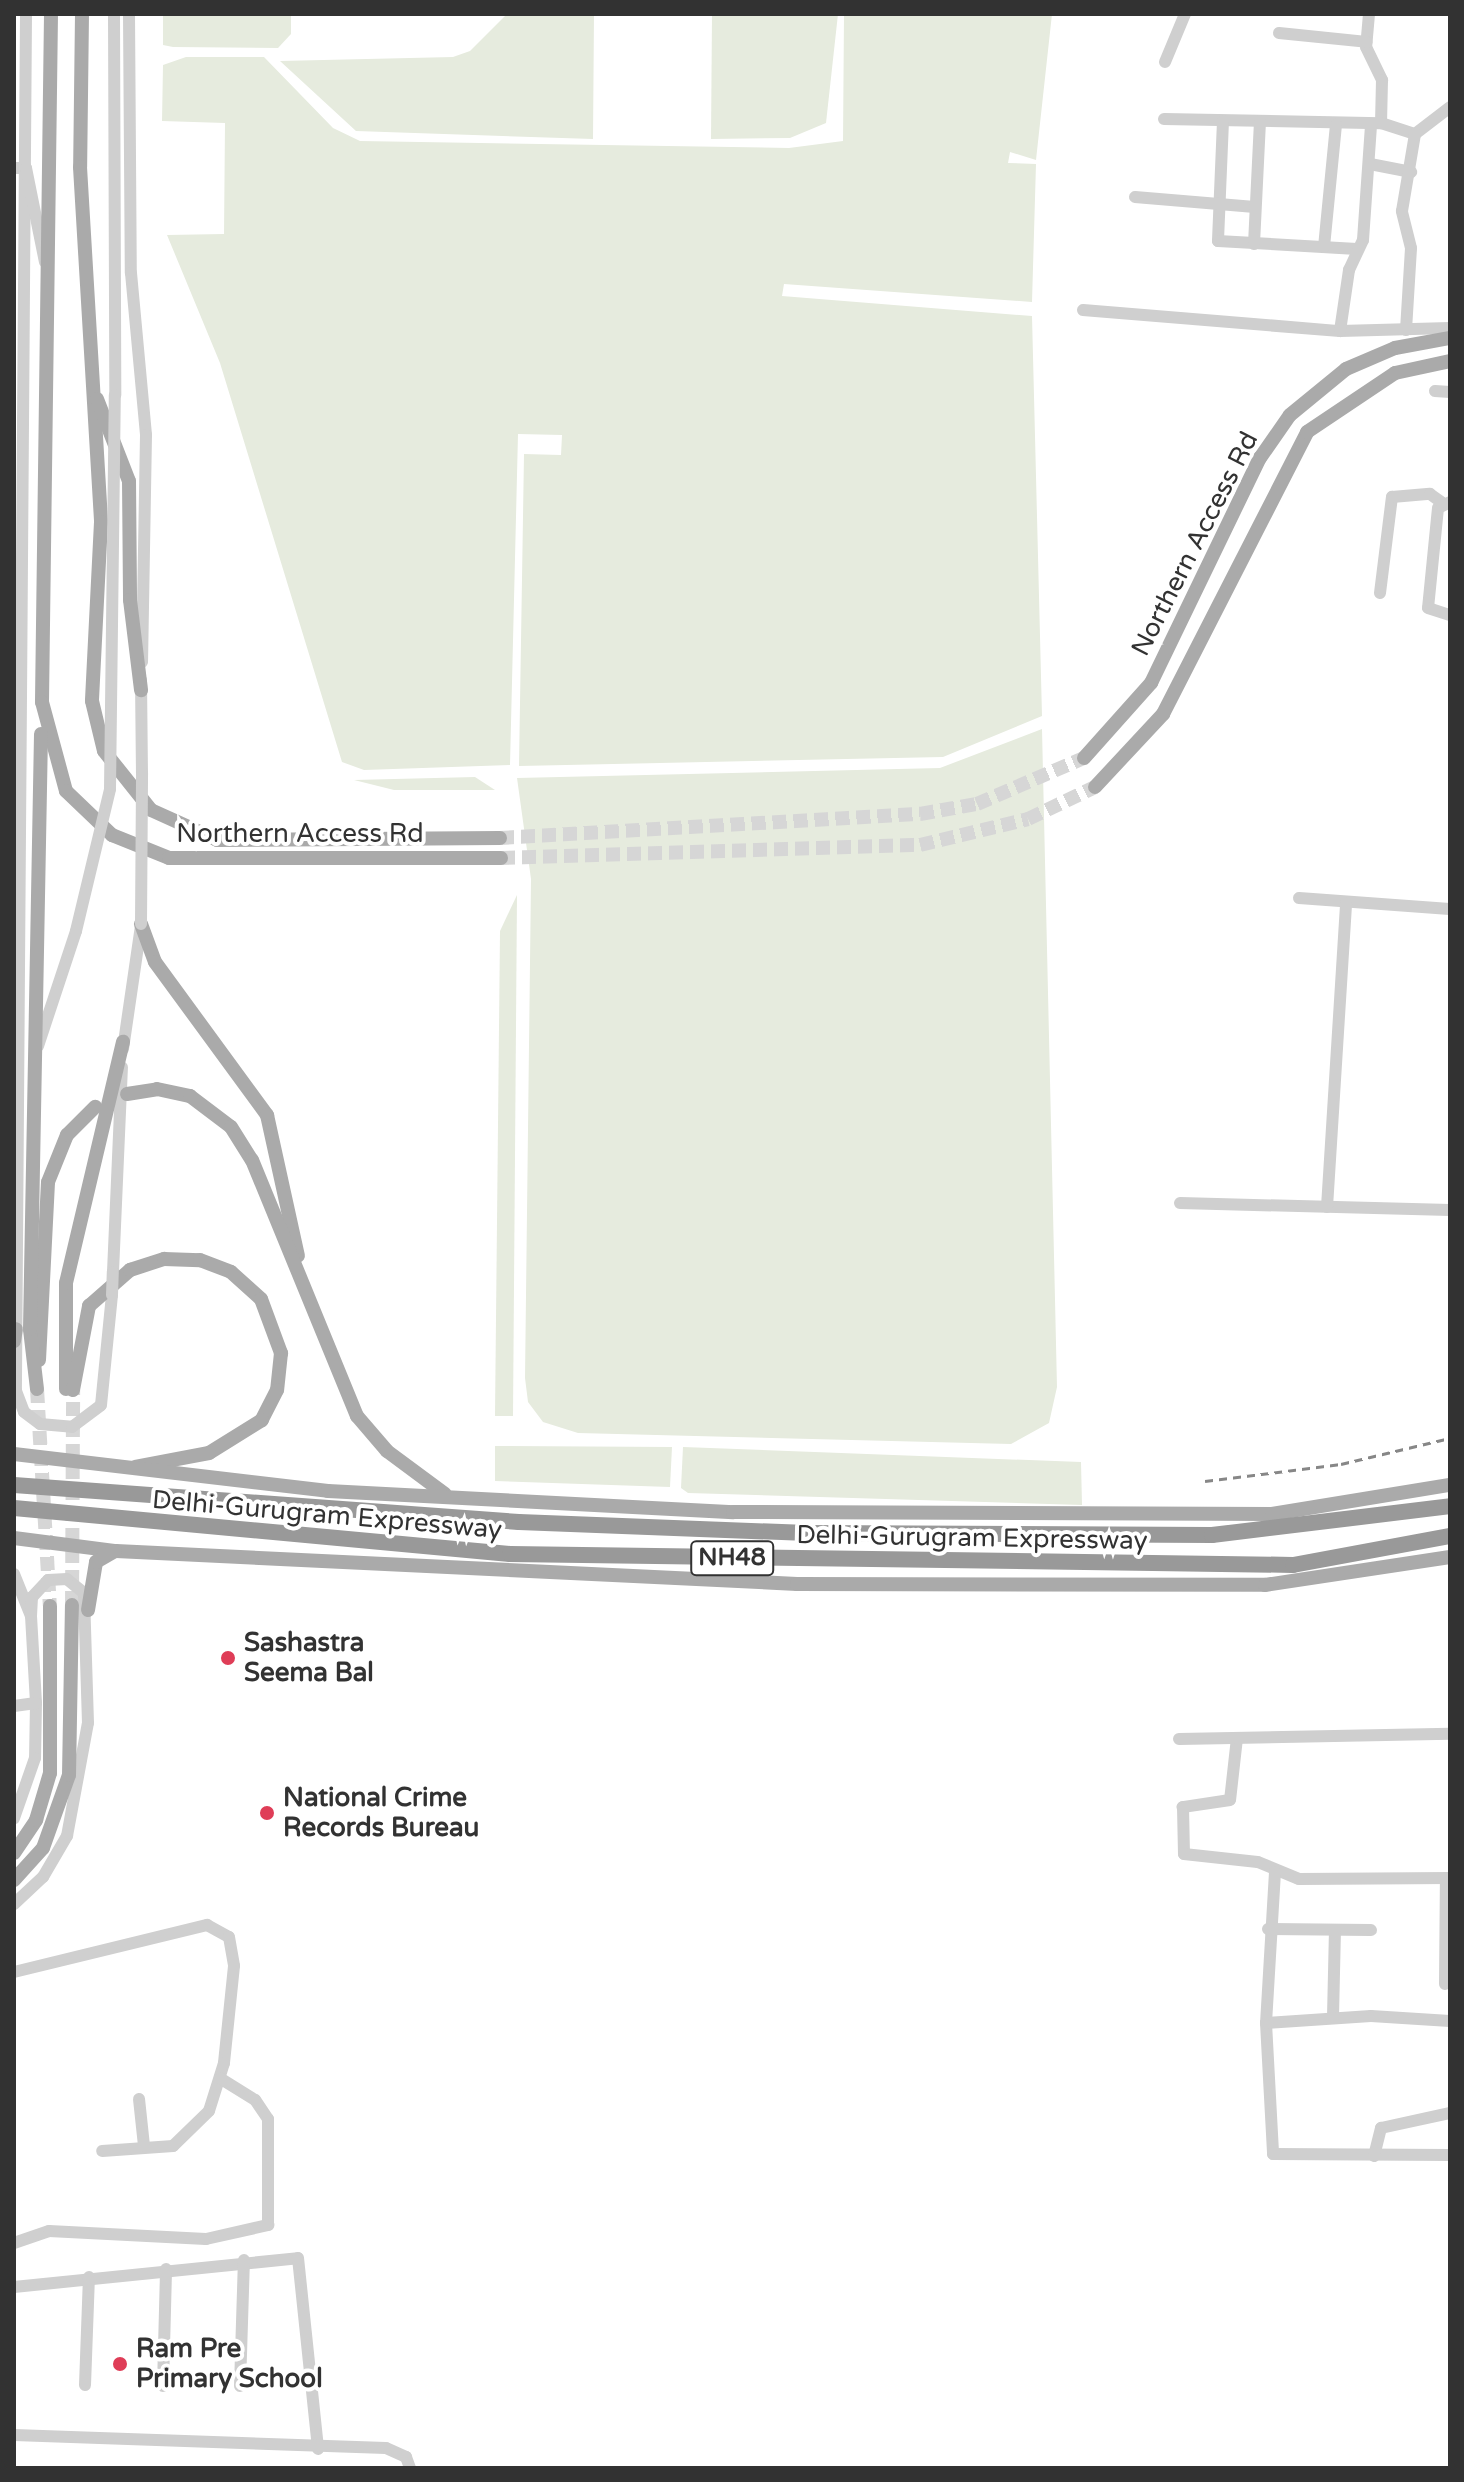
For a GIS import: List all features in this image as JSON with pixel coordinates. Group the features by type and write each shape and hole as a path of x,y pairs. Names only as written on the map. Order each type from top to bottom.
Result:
{"highway":[{"name":"Delhi-Gurugram Expressway","path":"14,1485 519,1522 808,1533 1212,1535 1450,1506"},
{"name":"Delhi-Gurugram Expressway","path":"14,1508 526,1555 1293,1565 1450,1536"}],"main road":[{"name":"Northern Access Rd","path":"51,14 42,702 66,791 112,835 149,853 235,863 501,858"},
{"name":"Northern Access Rd","path":"82,14 80,167 101,522 92,701 104,751 132,792 167,821 217,840 500,838"},
{"name":"Northern Access Rd","path":"1084,758 1151,683 1260,458 1290,415 1346,369 1395,348 1450,338"},
{"name":"Northern Access Rd","path":"1095,787 1163,714 1307,432 1395,373 1450,361"},
{"path":"94,395 128,473 141,690"},
{"path":"42,702 32,1064 30,1329 37,1382 48,1182 67,1135 95,1107"},
{"path":"141,924 155,962 267,1115 321,1335"},
{"path":"115,1470 209,1453 250,1433 271,1406 280,1372 270,1315 252,1288 214,1264 176,1257 140,1265 89,1306 70,1389 66,1283 123,1042"},
{"path":"127,1094 173,1091 231,1127 252,1160 321,1335 369,1433 445,1494"},
{"path":"14,1454 115,1470 733,1512 1156,1517 1335,1508 1450,1485"},
{"path":"14,1538 116,1551 828,1584 1265,1585 1450,1557"},
{"path":"88,1610 96,1562 116,1551"},
{"path":"14,1880 43,1848 69,1775 72,1605"},
{"path":"14,1853 36,1820 50,1773 50,1606"}],"street":[{"path":"26,14 20,151 15,1335 16,1391 24,1412 50,1427 81,1424 104,1397 112,1295 123,1042 141,924 146,435 131,273 129,14"},
{"path":"32,1064 102,849 112,767 114,14"},
{"path":"1165,62 1185,14"},
{"path":"1340,331 1357,249 1382,80 1367,42 1369,14"},
{"path":"1279,33 1367,42"},
{"path":"1406,330 1411,248 1402,211 1415,134 1450,107"},
{"path":"1164,119 1376,124 1415,134"},
{"path":"1223,121 1218,241 1357,249"},
{"path":"1254,244 1260,121"},
{"path":"1324,247 1336,125"},
{"path":"1370,164 1411,172"},
{"path":"20,168 49,277"},
{"path":"1135,197 1255,207"},
{"path":"1083,310 1340,331 1450,328"},
{"path":"1435,391 1450,392"},
{"path":"1380,593 1392,497 1430,494 1446,502 1428,608 1450,615"},
{"path":"1299,898 1346,904 1450,909"},
{"path":"1327,1207 1346,904"},
{"path":"1180,1203 1450,1210"},
{"path":"14,1574 31,1616"},
{"path":"14,1818 35,1758 36,1703 31,1616 36,1589 55,1579 80,1587 88,1610 88,1723 76,1808 56,1859 14,1904"},
{"path":"14,1706 36,1703"},
{"path":"1179,1739 1450,1734"},
{"path":"1237,1738 1230,1800 1185,1805 1181,1850 1258,1862 1275,1872 1314,1880 1448,1878 1445,1984"},
{"path":"1275,1872 1268,1929 1266,2023 1273,2154 1450,2155"},
{"path":"14,1972 219,1927 232,1944 234,1966 221,2079 190,2136 173,2146 102,2151"},
{"path":"1268,1929 1371,1930"},
{"path":"1333,2017 1335,1930"},
{"path":"1266,2023 1333,2017 1450,2021"},
{"path":"14,2243 49,2231 206,2239 268,2225 268,2119 255,2100 221,2079"},
{"path":"139,2099 144,2146"},
{"path":"1374,2156 1381,2128 1450,2113"},
{"path":"14,2287 291,2256 301,2264 318,2449"},
{"path":"240,2386 244,2260"},
{"path":"163,2386 166,2269"},
{"path":"85,2385 89,2277"},
{"path":"14,2435 318,2449 393,2449 410,2468"}],"shaded area":[{"path":"163,14 291,14 291,34 278,48 173,47 163,45"},
{"path":"507,14 594,14 593,139 356,131 280,61 453,57 470,51"},
{"path":"712,14 838,14 826,123 790,138 711,139"},
{"path":"844,14 1052,14 1036,160 1010,152 1008,163 1036,164 1032,302 784,284 782,296 1032,316 1042,716 943,757 519,766 524,454 561,455 562,435 518,434 510,765 364,770 342,762 220,363 167,235 224,234 225,123 162,121 163,65 186,57 264,57 333,128 360,141 789,148 843,141"},
{"path":"1042,729 1057,1387 1049,1423 1011,1444 578,1433 543,1422 528,1402 525,1378 531,879 517,778 940,768"},
{"path":"475,777 495,790 394,790 354,780"},
{"path":"517,895 513,1416 495,1416 500,931"},
{"path":"495,1446 672,1447 670,1487 495,1481"},
{"path":"683,1447 1081,1462 1082,1505 688,1493 681,1488"}],"tunnel":[{"path":"500,838 920,814 977,804 1084,758"},
{"path":"501,858 920,845 1028,819 1095,787"},
{"path":"37,1389 50,1606"},
{"path":"72,1605 73,1390"}],"railway":[{"path":"1205,1481 1341,1464 1450,1438"}],"place":[{"name":"Sashastra Seema Bal","path":"228,1658"},
{"name":"National Crime Records Bureau","path":"267,1813"},
{"name":"Ram Pre Primary School","path":"120,2364"}]}
